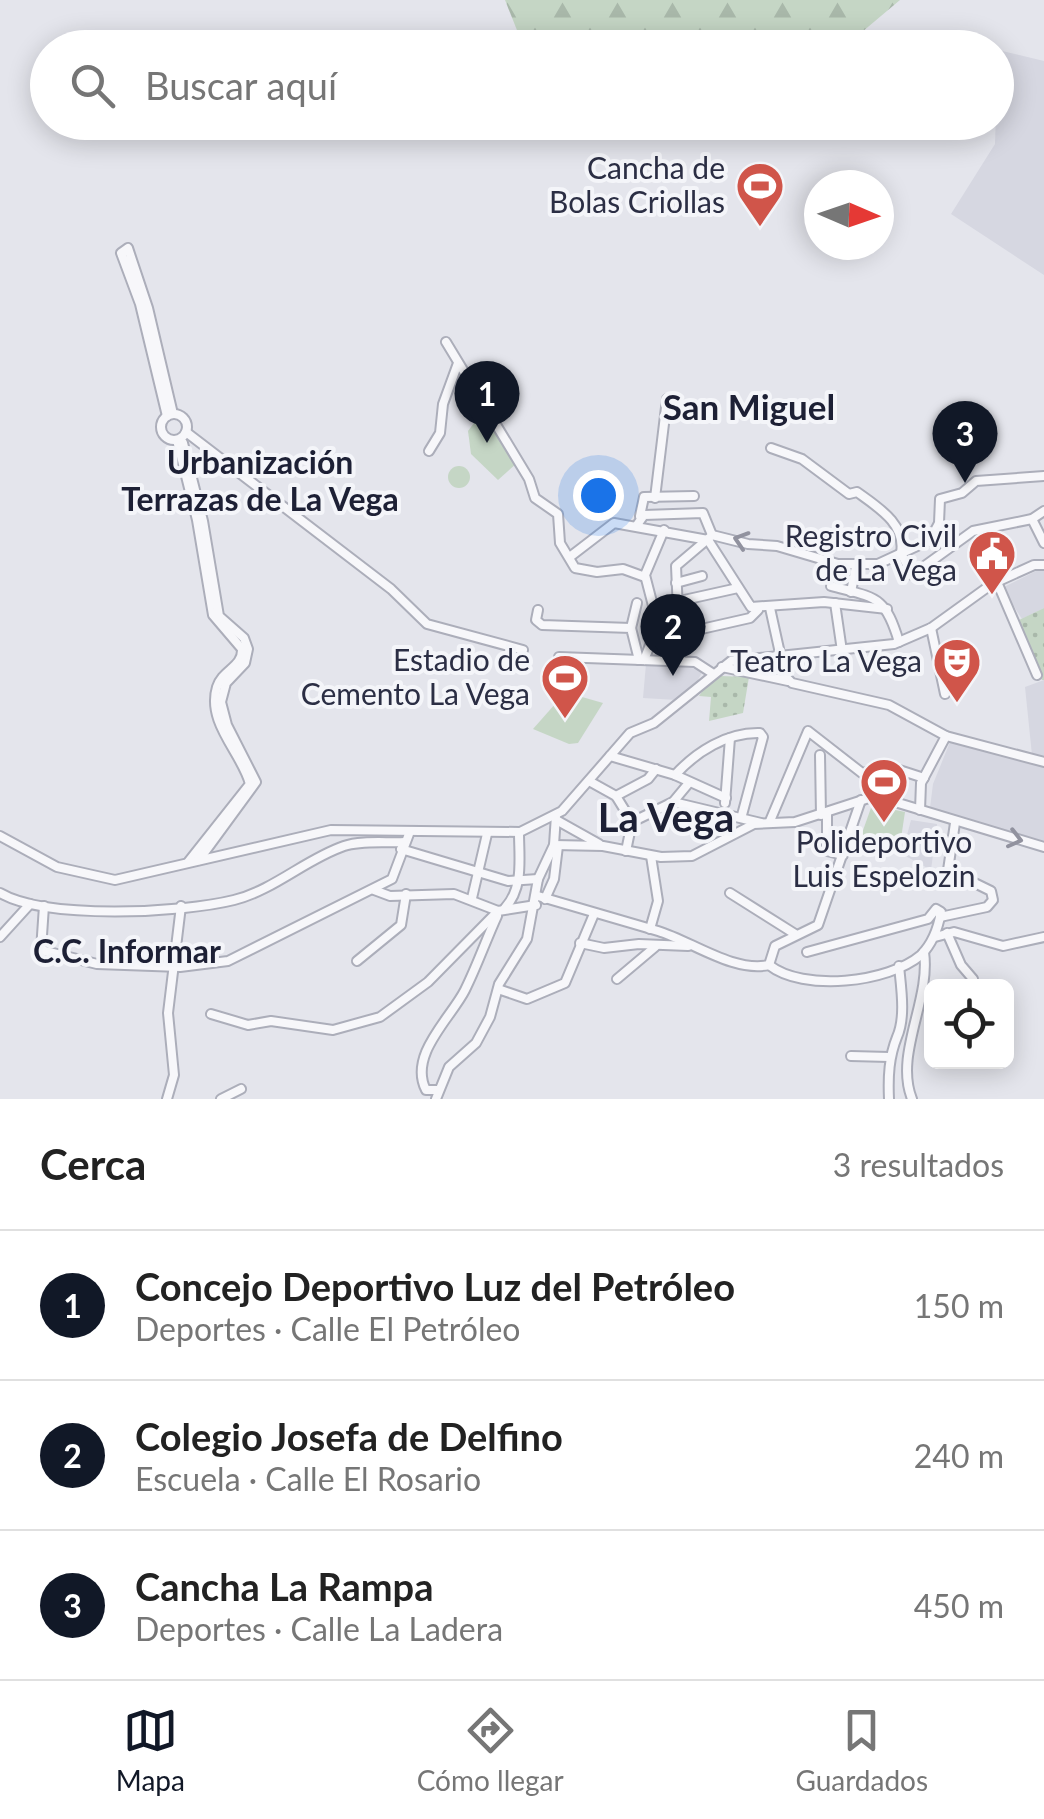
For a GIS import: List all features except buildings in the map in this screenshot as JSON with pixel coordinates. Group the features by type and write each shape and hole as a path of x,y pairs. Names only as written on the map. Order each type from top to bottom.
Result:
{"street":[{"path":"125,251 148,308 170,415"},
{"path":"446,342 529,479 535,498 558,514 558,537 579,570 623,569 645,577"},
{"path":"429,451 440,433 443,404 458,364"},
{"path":"655,498 667,399"},
{"path":"170,415 161,426 163,434 182,437 391,589 427,624 522,650"},
{"path":"170,415 184,420 182,437 213,615 242,649 239,663 219,682 215,701 221,725 250,784 188,863"},
{"path":"182,437 203,521 219,616 244,638 248,649 244,663 226,683 221,702 226,725 256,782 199,860"},
{"path":"771,448 802,459 849,494 858,492 900,528 904,537 900,552 912,575 983,526 1032,519 1044,511"},
{"path":"638,520 664,530 856,566 878,564 924,545 936,533 940,498 962,494 976,481 1017,482 1044,476"},
{"path":"638,520 644,497 694,496"},
{"path":"572,556 614,523 703,513 710,537 751,608 835,603 887,608"},
{"path":"1032,519 1044,542"},
{"path":"642,660 657,633 645,577 664,530"},
{"path":"679,606 676,583 680,561 710,537"},
{"path":"0,893 30,904 103,912 236,900 348,844 519,832 557,818 630,733 654,724 722,667 750,657 842,652 899,642 931,628 997,582 1044,565"},
{"path":"851,592 856,566"},
{"path":"676,583 702,576"},
{"path":"997,582 1037,674"},
{"path":"831,586 878,599 887,608 899,642"},
{"path":"656,619 674,614 684,600 738,588"},
{"path":"637,602 631,628 642,660"},
{"path":"835,603 842,652"},
{"path":"770,608 788,681"},
{"path":"538,610 536,620 542,625 631,628"},
{"path":"697,630 750,618 758,610"},
{"path":"931,628 945,694"},
{"path":"559,657 695,662 712,673"},
{"path":"722,667 889,705 946,736 1044,762"},
{"path":"556,845 603,846 651,856 703,853 766,822 808,731 862,773 890,767 924,778"},
{"path":"675,775 692,756 730,738 752,732 763,737 742,815"},
{"path":"920,810 924,778 946,736"},
{"path":"723,812 730,738"},
{"path":"820,755 827,851 843,855"},
{"path":"610,756 675,775 726,798"},
{"path":"616,796 648,779 656,769"},
{"path":"589,781 616,796 632,822 626,852"},
{"path":"632,822 673,802 688,784"},
{"path":"673,802 766,822 795,822 875,796 955,823 1044,846"},
{"path":"769,965 775,946 818,925 861,800"},
{"path":"502,910 467,988 428,1052 422,1082 426,1090 437,1094 449,1067 476,1043 490,1016 498,989 554,879 557,818"},
{"path":"557,818 603,846"},
{"path":"940,916 986,907 993,900 990,891 948,870 955,823"},
{"path":"0,836 58,867 96,878 131,879 331,830 405,842 480,872 518,882 538,880"},
{"path":"211,1014 248,1025 270,1021 333,1030 380,1017 428,982 516,897 519,832"},
{"path":"472,898 487,834"},
{"path":"44,906 41,950 84,963 174,966 228,961 392,879 405,842"},
{"path":"538,904 538,880 556,845"},
{"path":"650,929 658,902 651,856"},
{"path":"374,890 472,898 502,910 538,904 594,914 650,929 688,946 769,965 787,976 823,984 899,966 924,952 935,936 940,916 936,909 928,919 808,952"},
{"path":"730,893 795,934"},
{"path":"356,961 400,926 406,894"},
{"path":"0,937 30,904"},
{"path":"167,1099 174,1074 168,1013 180,906"},
{"path":"498,989 527,999 546,988 562,985 594,914"},
{"path":"935,936 947,933 1002,946 1044,937"},
{"path":"947,933 961,965 973,978"},
{"path":"580,943 604,948 638,944 688,946"},
{"path":"617,979 655,947"},
{"path":"912,1099 908,1063 922,999 924,952"},
{"path":"889,1099 890,1057 898,1038 902,1003 899,966"},
{"path":"852,1056 890,1057"},
{"path":"221,1099 240,1089"}],"shaded area":[{"path":"1014,54 1044,61 1044,275 951,214 995,140 1014,140"},
{"path":"1036,571 1044,571 1044,608 1022,619 1002,588"},
{"path":"646,664 703,671 692,690 677,700 643,698"},
{"path":"1044,680 1044,759 1032,755 1025,687"},
{"path":"950,742 1044,766 1044,841 930,808 933,784"},
{"path":"911,820 937,824 931,870 902,854"}],"green space":[{"path":"505,0 900,0 864,30 517,30"},
{"path":"489,412 517,463 498,480 471,454 468,431 480,415"},
{"path":"459,466 467,469 467,485 459,488 451,485 448,477 451,469"},
{"path":"1044,608 1044,680 1042,680 1017,621"},
{"path":"721,676 749,677 743,713 709,721 711,697 699,696 710,680"},
{"name":"Estadio de Cemento La Vega","path":"582,697 603,703 578,743 569,744 533,729 556,703"},
{"name":"Polideportivo Luis Espelozin","path":"872,805 905,812 900,845 861,836"}],"place":[{"name":"Cancha de Bolas Criollas","path":"760,228"},
{"name":"Concejo Deportivo Luz del Petróleo","path":"487,443"},
{"name":"Cancha La Rampa","path":"965,483"},
{"name":"Registro Civil de La Vega","path":"992,596"},
{"name":"Colegio Josefa de Delfino","path":"673,676"},
{"name":"Teatro La Vega","path":"957,704"},
{"name":"Estadio de Cemento La Vega","path":"565,720"},
{"name":"Polideportivo Luis Espelozin","path":"884,824"}],"district":[{"name":"San Miguel","path":"749,408"},
{"name":"Urbanización Terrazas de La Vega","path":"260,482"},
{"name":"La Vega","path":"666,818"},
{"name":"C.C. Informar","path":"127,952"}]}
